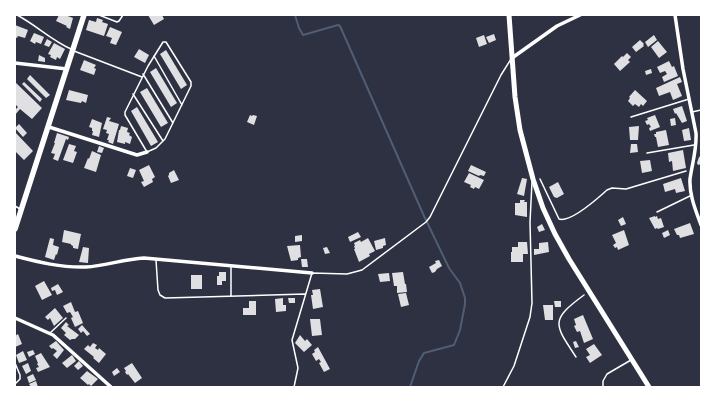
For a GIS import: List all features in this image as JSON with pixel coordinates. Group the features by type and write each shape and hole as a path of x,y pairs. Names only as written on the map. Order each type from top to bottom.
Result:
{"main road":[{"path":"15,229 74,51 84,15"},
{"path":"509,15 516,104 520,130 533,179 543,208 555,234 588,291 649,387"}],"street":[{"path":"512,58 557,26 580,15"},
{"path":"675,15 680,52 696,133 697,144 690,180 692,195 701,225"},
{"path":"15,63 68,69"},
{"path":"49,127 137,155 147,152"},
{"path":"15,256 43,263 72,267 87,267 134,259 156,259 312,273"},
{"path":"15,318 50,334 88,365 111,387"}],"lane":[{"path":"17,15 30,22 49,37 74,51 142,77"},
{"path":"99,15 117,22 123,15"},
{"path":"163,42 166,42 191,82 191,86 182,105 163,141 156,148 147,152 124,115 143,74 163,42"},
{"path":"154,56 182,105"},
{"path":"294,387 298,368 292,340 312,273 348,274 362,270 426,222 430,217 501,75 512,58"},
{"path":"143,74 173,123"},
{"path":"133,94 163,141"},
{"path":"632,117 689,99"},
{"path":"692,112 701,110"},
{"path":"647,153 697,144"},
{"path":"504,387 514,366 532,310 530,222 531,187 533,179"},
{"path":"657,212 692,195"},
{"path":"15,206 22,209"},
{"path":"156,259 158,290 160,295 165,298 305,294"},
{"path":"231,266 231,296"},
{"path":"50,334 66,318"},
{"path":"603,387 603,381 607,374 631,360"},
{"path":"15,363 20,380 15,384"}],"path":[{"path":"533,179 540,178 558,219 562,220 572,216 607,190 612,188 626,189 692,170"},
{"path":"576,357 561,334 558,323 564,311 588,291"}],"building":[{"path":"59,15 65,15 73,18 70,29 56,21"},
{"path":"148,15 162,15 164,19 154,25"},
{"path":"97,18 108,24 104,36 86,30 89,20 96,22"},
{"path":"15,25 28,30 25,38 18,36 17,38 15,37"},
{"path":"110,27 122,32 116,45 110,43 112,38 106,36"},
{"path":"34,33 44,37 41,44 36,42 35,44 30,41"},
{"path":"494,34 496,40 489,43 486,37"},
{"path":"484,35 487,44 479,47 476,38"},
{"path":"654,35 657,40 648,47 645,42"},
{"path":"47,39 52,42 49,47 44,45"},
{"path":"640,40 644,46 636,52 632,47"},
{"path":"658,41 667,52 659,58 651,47"},
{"path":"54,43 65,49 60,59 57,57 56,60 48,54"},
{"path":"139,49 149,55 145,63 134,57"},
{"path":"166,50 187,85 181,89 160,54"},
{"path":"627,53 631,57 628,60 630,62 620,71 614,64"},
{"path":"39,55 45,58 45,62 38,61"},
{"path":"84,60 96,65 94,68 96,69 94,75 80,70"},
{"path":"669,61 672,67 674,66 678,76 664,82 662,77 667,74 665,71 660,73 657,67"},
{"path":"156,68 177,103 171,107 150,72"},
{"path":"651,69 652,73 646,75 645,71"},
{"path":"30,75 50,95 46,98 27,79"},
{"path":"680,77 682,82 677,84 682,96 673,100 670,92 659,96 656,88"},
{"path":"15,82 42,108 32,119 20,109 15,115 15,110 18,107 15,104"},
{"path":"24,82 42,99 40,102 22,84"},
{"path":"147,88 168,123 161,127 140,92"},
{"path":"69,90 88,95 86,103 82,101 81,103 66,100"},
{"path":"635,90 647,101 643,106 641,104 639,107 635,104 633,106 628,101 630,98 629,97"},
{"path":"682,106 687,121 682,123 673,109"},
{"path":"137,107 158,142 151,146 131,111"},
{"path":"250,115 257,116 254,125 247,122"},
{"path":"655,115 660,127 650,131 649,128 651,127 649,124 647,125 645,121 648,120 647,118"},
{"path":"107,117 111,118 109,121 119,124 113,144 108,142 109,140 107,140 109,134 106,133 107,130 103,129"},
{"path":"675,118 676,125 671,126 670,119"},
{"path":"92,119 102,123 99,137 92,135 92,128 89,127"},
{"path":"19,124 27,133 23,137 15,128"},
{"path":"121,126 128,128 127,132 130,133 129,135 132,137 130,144 125,142 125,144 117,142"},
{"path":"639,126 638,140 630,140 629,127"},
{"path":"689,128 691,140 684,141 682,130"},
{"path":"666,130 669,145 658,147 654,134 656,134 656,132"},
{"path":"15,132 33,151 24,160 15,151"},
{"path":"57,133 69,137 68,140 66,139 58,161 53,159 55,154 51,153"},
{"path":"69,144 76,146 74,151 77,152 73,163 63,160"},
{"path":"631,144 637,144 638,152 630,153"},
{"path":"99,146 104,148 102,153 97,152"},
{"path":"683,150 686,168 673,171 672,161 669,162 668,153"},
{"path":"92,151 101,155 96,172 84,168"},
{"path":"701,156 701,164 698,165 697,163 699,157"},
{"path":"650,160 652,171 642,173 640,161"},
{"path":"149,165 155,177 152,179 153,182 144,187 141,182 144,181 139,170"},
{"path":"471,165 486,172 484,176 479,176 468,171"},
{"path":"130,168 136,170 133,178 127,176"},
{"path":"174,170 179,180 171,183 168,176 169,173"},
{"path":"469,173 484,180 479,189 475,187 474,189 470,187 471,185 464,182"},
{"path":"522,178 527,179 524,196 517,194"},
{"path":"681,178 685,191 676,193 675,189 665,192 663,184"},
{"path":"558,182 564,194 557,198 554,197 549,187"},
{"path":"520,200 525,200 524,202 527,202 527,217 515,215 515,203 520,203"},
{"path":"657,216 658,219 661,218 664,227 655,229 649,218"},
{"path":"623,217 626,224 621,226 618,220"},
{"path":"690,223 694,234 680,238 674,229"},
{"path":"542,224 545,230 539,232 537,227"},
{"path":"64,230 81,234 78,249 73,248 71,244 62,242"},
{"path":"624,230 629,245 618,250 617,247 615,248 613,245 616,243 612,235"},
{"path":"668,230 670,235 664,238 662,233"},
{"path":"358,232 361,237 350,242 348,237"},
{"path":"302,235 302,241 295,242 295,236"},
{"path":"50,238 54,239 53,245 59,247 54,260 45,257"},
{"path":"368,238 375,251 369,254 370,256 359,262 354,249 354,243 360,240 361,242"},
{"path":"385,238 386,245 383,246 383,248 376,250 374,241"},
{"path":"518,242 527,242 528,254 523,254 523,262 511,262 512,247 518,247"},
{"path":"548,242 549,252 534,255 534,249 539,249 539,243"},
{"path":"300,245 301,257 298,258 298,260 291,261 287,246"},
{"path":"83,247 89,248 88,263 79,262"},
{"path":"327,247 330,253 325,254 323,248"},
{"path":"301,259 307,259 308,267 302,267"},
{"path":"439,260 442,266 432,273 429,267 436,263 435,261"},
{"path":"219,272 226,272 226,281 222,281 222,285 217,285 217,276 219,276"},
{"path":"403,272 407,292 397,293 397,286 394,286 392,273"},
{"path":"389,273 390,281 380,282 378,274"},
{"path":"191,275 202,275 202,289 191,289"},
{"path":"44,281 52,295 42,300 35,286"},
{"path":"58,284 63,292 57,295 55,290 52,291 51,288"},
{"path":"320,289 323,307 313,309 311,295 313,295 312,290"},
{"path":"406,293 409,305 401,307 398,294"},
{"path":"283,298 283,305 286,305 286,311 276,312 275,299"},
{"path":"288,298 295,298 295,303 289,303"},
{"path":"249,301 256,301 256,315 243,315 243,308 249,308"},
{"path":"554,301 561,301 561,307 555,307"},
{"path":"71,302 75,312 78,311 83,323 75,327 71,318 73,317 70,312 67,313 63,306"},
{"path":"543,305 553,305 553,320 545,320"},
{"path":"55,308 63,318 54,326 50,318 48,320 45,317"},
{"path":"583,315 593,339 584,343 580,331 577,332 574,326 576,325 574,319"},
{"path":"310,319 320,319 322,335 312,336"},
{"path":"66,322 69,325 67,326 79,335 75,339 70,340 64,335 66,333 61,328"},
{"path":"82,325 90,334 87,336 83,331 81,333 78,329"},
{"path":"18,334 22,344 15,347 15,336"},
{"path":"300,335 305,341 307,339 312,345 304,352 295,343"},
{"path":"56,341 64,350 57,359 53,355 57,351 49,346"},
{"path":"576,341 579,347 575,348 573,342"},
{"path":"93,343 97,345 95,348 98,350 99,348 106,354 99,363 84,349 88,345 90,347"},
{"path":"594,344 602,355 590,363 586,357 590,355 586,349"},
{"path":"318,347 330,369 324,372 319,363 321,362 319,359 316,361 312,354"},
{"path":"33,350 35,354 29,357 27,352"},
{"path":"23,351 27,360 19,363 16,355"},
{"path":"41,353 50,367 38,372 36,368 39,367 35,356"},
{"path":"72,355 76,361 67,368 62,363"},
{"path":"79,361 83,366 78,370 74,366"},
{"path":"28,363 31,371 26,374 22,366"},
{"path":"132,363 142,378 135,383 128,374 127,375 124,368"},
{"path":"117,368 120,372 114,376 112,372"},
{"path":"87,371 98,379 91,386 80,378"},
{"path":"33,374 36,380 29,383 27,377"},
{"path":"36,381 38,387 31,387 29,384"}],"waterway":[{"path":"295,15 303,35 338,25 340,26 424,216 449,268 460,283 465,298 460,330 454,345 424,353 419,361 410,387"}]}
